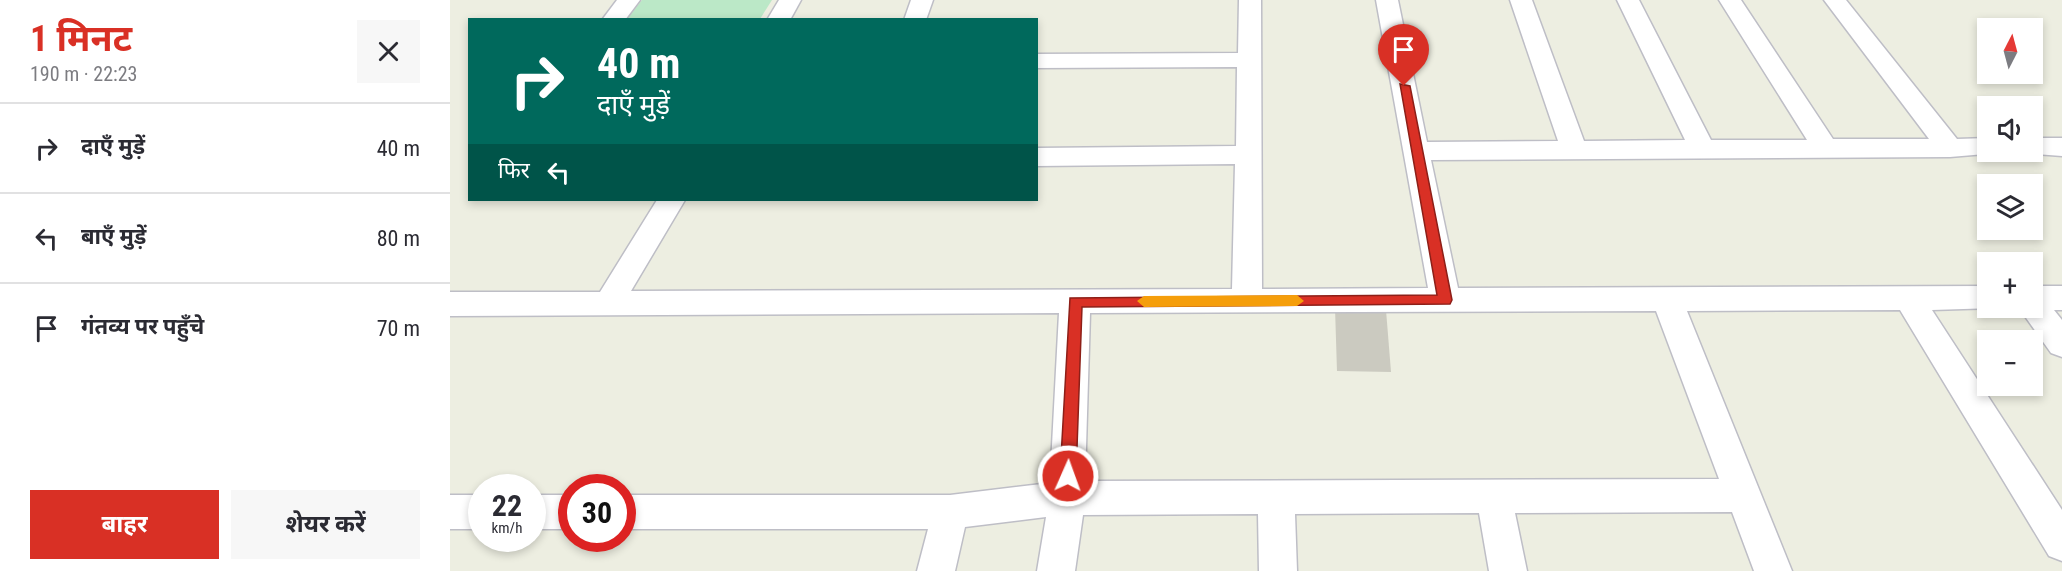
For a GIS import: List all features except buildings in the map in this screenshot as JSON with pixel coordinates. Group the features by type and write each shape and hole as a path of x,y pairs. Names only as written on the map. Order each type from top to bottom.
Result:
{"street":[{"path":"615,18 629,0"},
{"path":"779,18 790,0"},
{"path":"916,18 922,0"},
{"path":"1247,301 1250,0"},
{"path":"1387,0 1445,300"},
{"path":"1521,0 1574,150"},
{"path":"1628,0 1702,149"},
{"path":"1730,0 1825,148"},
{"path":"1835,0 1950,148"},
{"path":"1038,61 1250,60"},
{"path":"1416,151 1977,147"},
{"path":"2043,147 2062,147"},
{"path":"1038,157 1248,155"},
{"path":"609,303 670,201"},
{"path":"1908,298 2062,543"},
{"path":"450,304 1977,298"},
{"path":"2043,298 2062,298"},
{"path":"1667,299 1773,571"},
{"path":"1056,571 1067,498 1075,301"},
{"path":"2043,318 2062,344"},
{"path":"636,512 950,512 1067,498 1743,495"},
{"path":"1494,496 1508,571"},
{"path":"1276,497 1278,571"},
{"path":"450,512 468,512"},
{"path":"936,571 950,512"}],"green space":[{"path":"642,0 772,0 761,18 628,18"}],"slow traffic":[{"path":"1144,301 1297,301"}],"route":[{"path":"1068,476 1075,301 1445,300 1404,86"}]}
